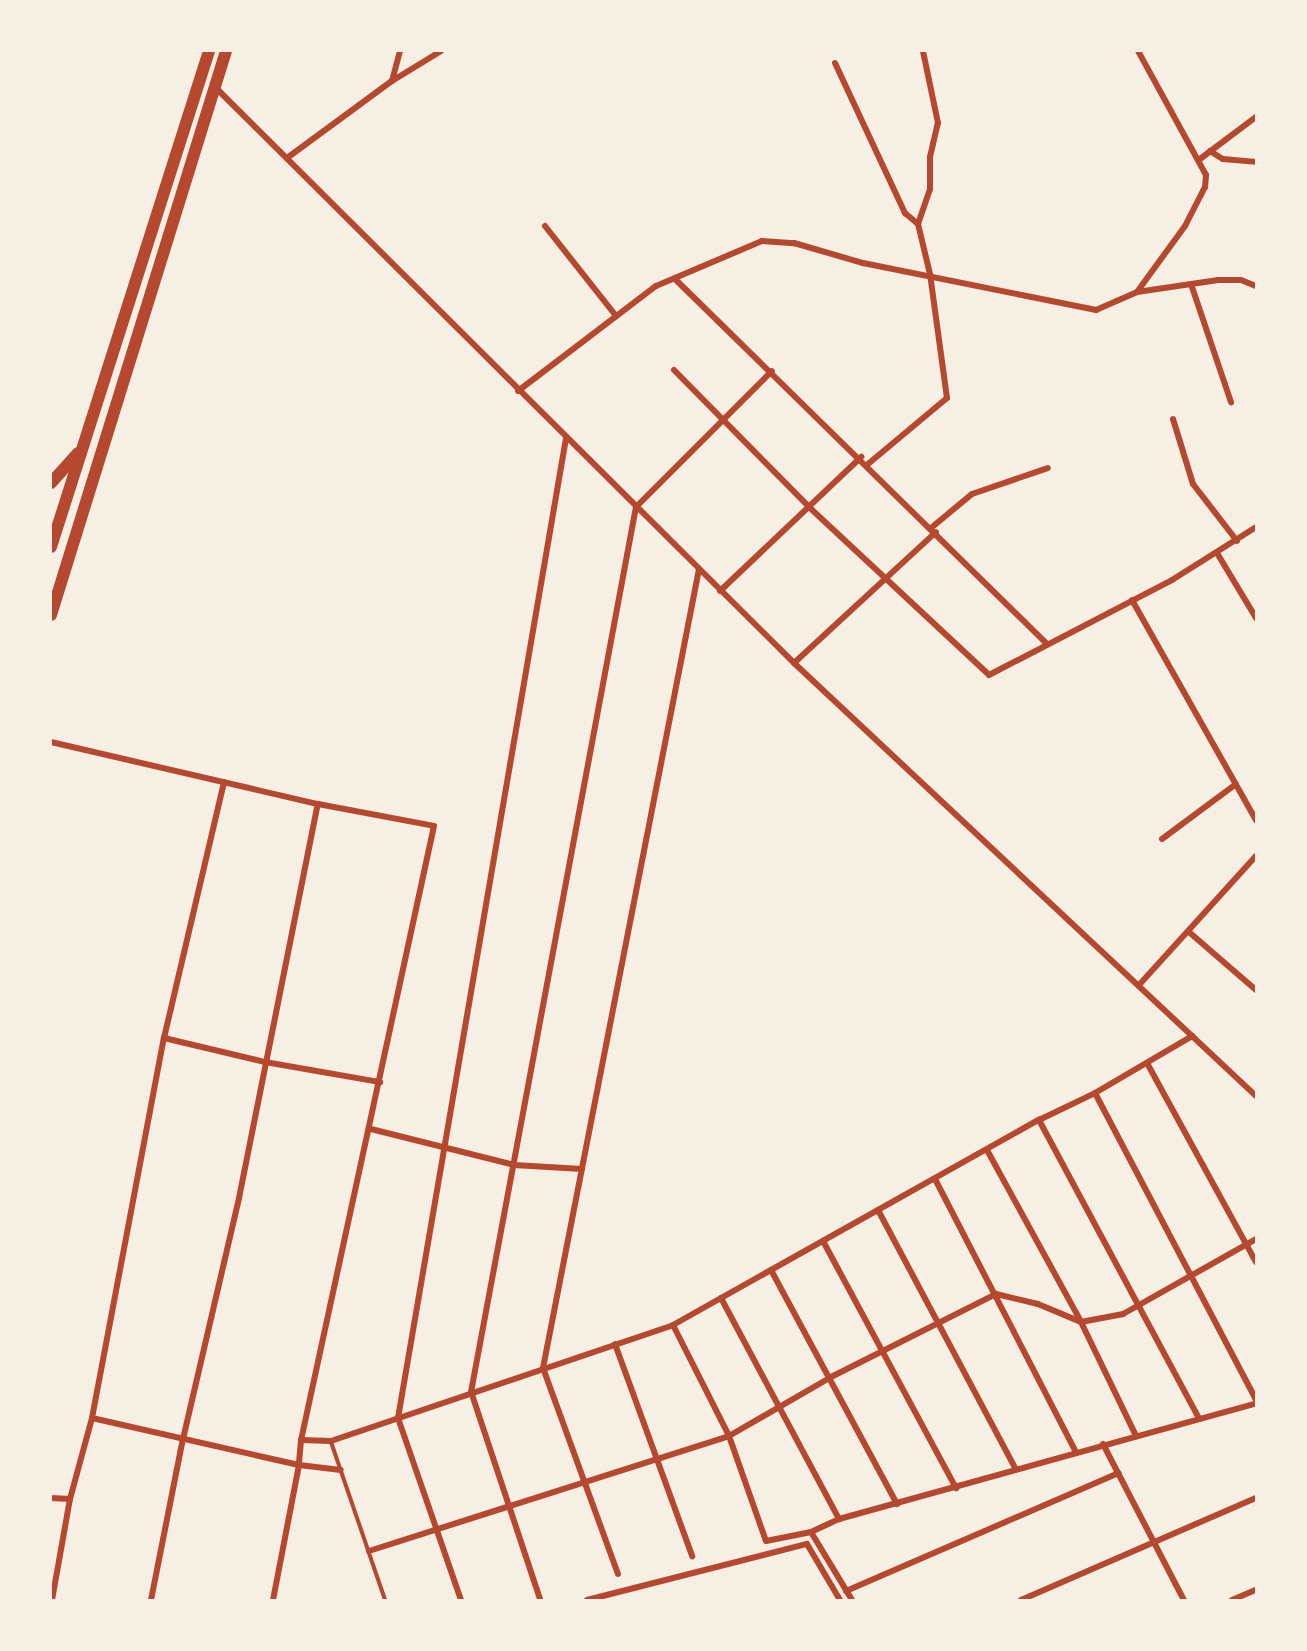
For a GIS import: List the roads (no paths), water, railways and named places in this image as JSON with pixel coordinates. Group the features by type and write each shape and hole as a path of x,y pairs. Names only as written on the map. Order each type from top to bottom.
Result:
{"highway":[{"path":"51,547 209,51"},
{"path":"51,615 226,51"},
{"path":"51,483 83,446"}],"street":[{"path":"392,81 400,51"},
{"path":"287,158 392,81 441,51"},
{"path":"868,464 947,398 930,274 918,224 930,189 930,157 938,123 923,51"},
{"path":"1137,292 1185,226 1205,187 1206,175 1200,159 1138,51"},
{"path":"836,63 904,213 918,224"},
{"path":"214,87 794,663 1256,1096"},
{"path":"1200,159 1256,117"},
{"path":"1210,151 1223,159 1256,162"},
{"path":"545,226 616,316"},
{"path":"518,391 656,286 676,280 762,240 794,243 863,263 930,274 1096,310 1137,292 1241,280 1256,286"},
{"path":"676,280 868,464 1047,644"},
{"path":"1191,284 1231,402"},
{"path":"674,370 809,507 989,675 1132,600 1237,541 1256,527"},
{"path":"540,1599 511,1504 471,1392 636,507 772,371"},
{"path":"1173,419 1193,484 1237,541"},
{"path":"461,1600 398,1418 442,1146 566,438"},
{"path":"720,591 861,458"},
{"path":"794,663 887,579 972,494 1048,468"},
{"path":"1216,553 1256,618"},
{"path":"618,1574 582,1482 543,1368 699,569"},
{"path":"1132,600 1256,820"},
{"path":"51,742 318,804 434,826 371,1129 300,1440 299,1465 273,1600"},
{"path":"52,1600 70,1499 92,1418 164,1038 225,782"},
{"path":"1162,839 1236,784"},
{"path":"151,1600 183,1439 239,1198 318,804"},
{"path":"1139,985 1256,856"},
{"path":"1189,932 1256,990"},
{"path":"300,1440 331,1441 673,1325 1040,1120 1095,1093 1192,1036"},
{"path":"164,1038 265,1062 380,1082"},
{"path":"1147,1063 1256,1262"},
{"path":"673,1325 729,1436 766,1541 811,1532 839,1519 1256,1402 1192,1275 1095,1093"},
{"path":"1040,1120 1141,1304 1199,1418"},
{"path":"371,1129 514,1165 582,1169"},
{"path":"987,1150 1081,1322 1136,1436"},
{"path":"934,1179 996,1294 1076,1452"},
{"path":"878,1210 941,1322 1016,1470"},
{"path":"369,1551 729,1436 831,1377 996,1294 1038,1304 1081,1322 1123,1314 1256,1239"},
{"path":"823,1241 956,1488"},
{"path":"771,1270 831,1377 897,1504"},
{"path":"721,1298 777,1409 839,1519"},
{"path":"615,1344 654,1460 692,1556"},
{"path":"92,1418 299,1465 341,1470"},
{"path":"1103,1444 1184,1600"},
{"path":"846,1591 1119,1473"},
{"path":"51,1498 70,1499"},
{"path":"1021,1600 1256,1498"},
{"path":"811,1532 852,1600"},
{"path":"587,1600 807,1544 840,1600"},
{"path":"1232,1600 1256,1590"}],"lane":[{"path":"331,1441 385,1600"}]}
